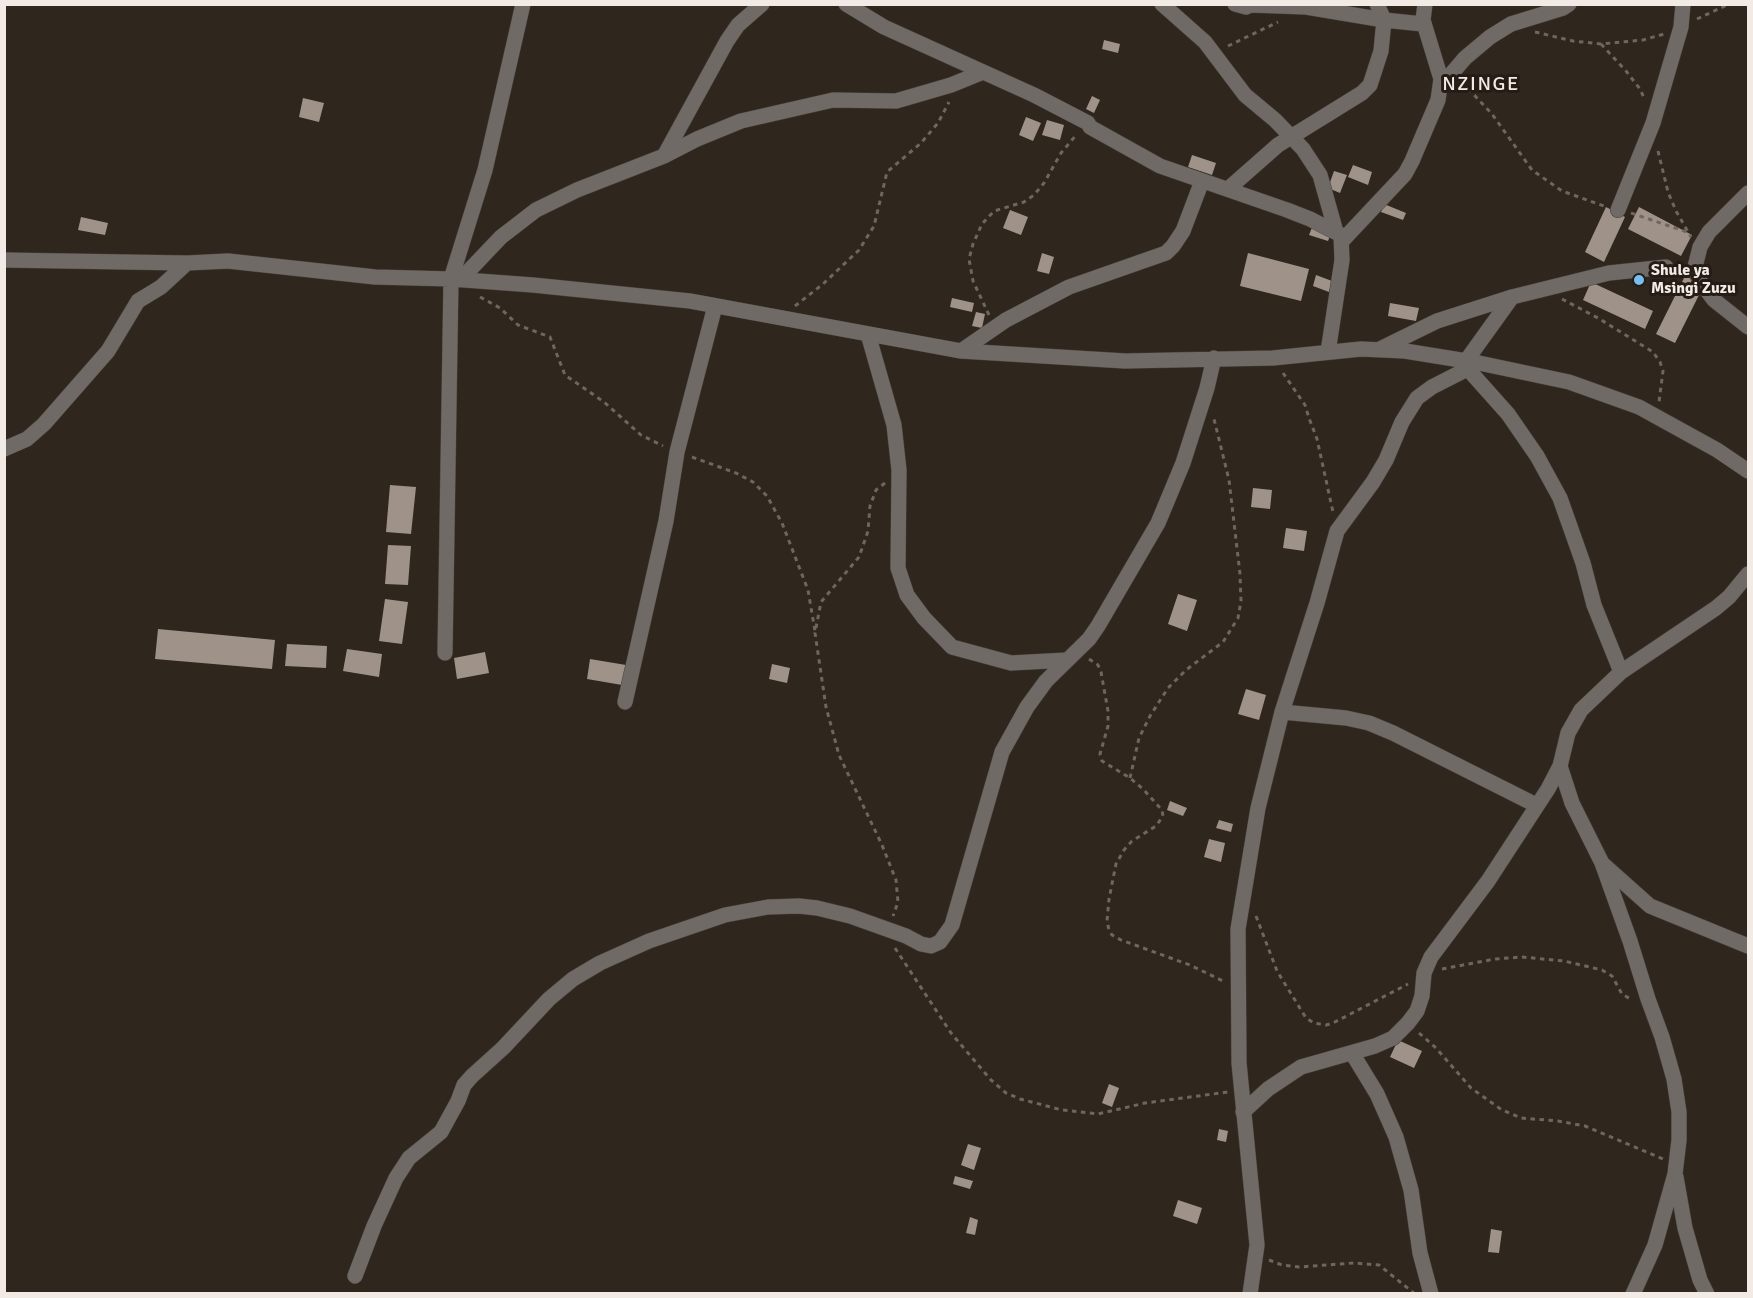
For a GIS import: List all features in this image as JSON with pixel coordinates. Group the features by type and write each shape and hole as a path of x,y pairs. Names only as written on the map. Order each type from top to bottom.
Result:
{"street":[{"path":"446,653 454,281 485,170 523,4"},
{"path":"664,156 727,41 738,25 762,4"},
{"path":"846,4 884,27 1034,95 1088,123 1090,128 1160,166 1310,219 1339,237"},
{"path":"1162,4 1187,24 1215,52 1245,94 1303,149 1320,175 1339,237 1342,260 1328,352"},
{"path":"1228,189 1290,137 1362,93 1370,85 1381,51 1384,20 1377,4"},
{"path":"1339,237 1405,174 1413,161 1438,100 1441,86 1440,73 1423,24 1422,13 1425,4"},
{"path":"1441,86 1477,46 1511,24 1563,8 1569,4"},
{"path":"1618,210 1653,123 1681,27 1683,4"},
{"path":"1242,5 1306,7 1423,24"},
{"path":"454,281 501,237 536,210 741,121 833,100 896,101 951,85 983,72"},
{"path":"961,351 1025,308 1069,287 1166,253 1183,231 1202,181"},
{"path":"1749,193 1709,232 1700,247 1695,267 1699,280 1714,300 1749,327"},
{"path":"4,260 187,263 228,261 375,277 454,281 679,300 961,351 1125,361 1273,357 1380,349 1569,382 1639,407 1717,450 1749,471"},
{"path":"4,448 27,439 44,424 108,351 138,301 161,287 187,263"},
{"path":"1380,349 1437,321 1512,297 1609,273 1666,267"},
{"path":"1250,1293 1256,1253 1256,1223 1243,1112 1237,990 1238,929 1258,808 1282,712 1337,531 1373,482 1386,460 1402,422 1417,398 1471,364 1512,297"},
{"path":"625,702 655,575 677,453 715,306"},
{"path":"868,334 894,426 899,470 898,568 907,595 924,618 952,647 1011,663 1070,657"},
{"path":"356,1276 396,1178 409,1158 441,1132 464,1085 549,999 573,979 600,963 649,941 725,915 768,907 818,908 889,929 921,944 931,946 940,942 952,926 1002,752 1027,707 1046,681 1089,639 1098,626 1158,523 1183,463 1214,358"},
{"path":"1471,364 1509,414 1537,456 1556,491 1583,563 1594,605 1621,672"},
{"path":"1243,1112 1268,1089 1301,1067 1352,1053 1393,1038 1408,1023 1417,1011 1422,996 1423,977 1431,957 1488,881 1560,766 1568,733 1575,719 1595,695 1621,672 1716,608 1749,574"},
{"path":"1282,712 1346,718 1369,723 1536,805"},
{"path":"1560,766 1572,803 1602,863 1630,940 1662,1037 1678,1101 1679,1140 1675,1169 1654,1245 1633,1293"},
{"path":"1602,863 1650,906 1749,946"},
{"path":"1352,1053 1377,1094 1396,1137 1411,1190 1420,1253 1431,1293"},
{"path":"1675,1169 1691,1247 1700,1280 1707,1293"}],"path":[{"path":"1511,24 1556,38 1601,44 1643,40 1681,27 1729,4"},
{"path":"1215,52 1280,21"},
{"path":"1452,72 1477,96 1523,160 1543,179 1562,191 1687,232"},
{"path":"780,318 823,284 859,250 874,226 887,172 921,144 938,123 949,102 951,85"},
{"path":"996,327 973,281 969,259 982,224 994,211 1015,206 1034,195 1044,183 1060,153 1088,123"},
{"path":"454,281 500,308 518,325 550,337 566,375 604,402 640,435 677,453 736,473 753,482 767,496 782,523 808,590 826,707 839,755 896,880 898,902 889,929 895,948 951,1033 991,1080 1006,1093 1020,1100 1062,1110 1098,1114 1144,1103 1242,1090"},
{"path":"1545,290 1598,318 1653,352 1664,371 1657,416"},
{"path":"1273,357 1305,405 1317,439 1337,531"},
{"path":"1130,778 1139,738 1168,688 1186,670 1223,642 1238,618 1241,601 1240,574 1230,480 1213,415"},
{"path":"815,633 821,603 860,557 868,531 870,506 876,490 899,470"},
{"path":"1070,657 1089,659 1098,665 1108,711 1108,726 1100,754 1102,761 1130,778 1162,810 1163,816 1156,826 1124,850 1116,864 1109,899 1107,921 1109,930 1112,935 1121,940 1190,965 1217,977 1237,990"},
{"path":"1245,887 1277,971 1306,1018 1314,1023 1326,1025 1333,1023 1423,977 1452,966 1522,957 1564,961 1602,970 1612,976 1623,994 1631,1000 1648,999"},
{"path":"1408,1023 1436,1048 1471,1088 1502,1110 1521,1118 1584,1126 1675,1169"},
{"path":"1256,1253 1282,1265 1299,1267 1354,1263 1379,1265 1415,1293"}],"building":[{"path":"1104,40 1120,44 1118,53 1102,49"},
{"path":"1092,96 1100,100 1094,113 1086,109"},
{"path":"303,98 324,103 319,122 299,117"},
{"path":"1026,117 1041,123 1033,141 1019,135"},
{"path":"1047,120 1064,125 1060,140 1042,135"},
{"path":"1192,155 1216,163 1212,175 1188,167"},
{"path":"1353,165 1372,172 1368,185 1348,177"},
{"path":"1334,171 1347,175 1340,193 1328,188"},
{"path":"1384,204 1406,213 1403,220 1381,212"},
{"path":"1606,207 1625,217 1604,262 1585,252"},
{"path":"1639,207 1692,235 1681,256 1628,229"},
{"path":"1010,210 1028,217 1021,235 1003,228"},
{"path":"81,217 108,223 105,235 78,230"},
{"path":"1313,225 1332,231 1328,241 1309,235"},
{"path":"1042,253 1054,257 1049,274 1037,271"},
{"path":"1248,253 1309,269 1301,301 1240,286"},
{"path":"1316,275 1332,281 1329,292 1313,286"},
{"path":"1685,276 1704,285 1675,343 1656,334"},
{"path":"1591,282 1653,311 1645,329 1583,300"},
{"path":"952,298 974,303 972,312 950,307"},
{"path":"1390,303 1419,308 1416,321 1388,316"},
{"path":"976,312 985,314 982,328 972,326"},
{"path":"390,485 416,487 411,534 386,532"},
{"path":"1253,488 1272,490 1270,509 1251,507"},
{"path":"1286,528 1307,531 1304,551 1283,548"},
{"path":"388,545 411,546 408,585 385,584"},
{"path":"1178,594 1197,600 1187,631 1168,624"},
{"path":"385,599 408,602 402,644 379,641"},
{"path":"158,629 275,640 272,669 155,659"},
{"path":"287,644 327,646 326,668 285,666"},
{"path":"347,649 382,654 379,677 343,671"},
{"path":"485,652 489,673 457,679 454,658"},
{"path":"590,659 626,665 622,685 587,679"},
{"path":"772,664 790,668 787,683 769,679"},
{"path":"1246,689 1266,695 1259,720 1238,714"},
{"path":"1170,801 1187,808 1183,816 1167,810"},
{"path":"1219,820 1233,824 1231,832 1216,828"},
{"path":"1209,839 1225,843 1221,862 1204,857"},
{"path":"1398,1040 1422,1051 1414,1068 1390,1057"},
{"path":"1109,1084 1119,1088 1112,1107 1102,1103"},
{"path":"1219,1129 1228,1131 1226,1142 1217,1140"},
{"path":"968,1144 981,1148 974,1170 961,1165"},
{"path":"955,1176 973,1181 970,1189 953,1184"},
{"path":"1178,1200 1202,1208 1197,1224 1173,1216"},
{"path":"970,1217 978,1220 975,1235 966,1233"},
{"path":"1491,1229 1502,1231 1499,1253 1488,1252"}],"place":[{"name":"Shule ya Msingi Zuzu","path":"1639,280"}],"district":[{"name":"NZINGE","path":"1481,85"}]}
